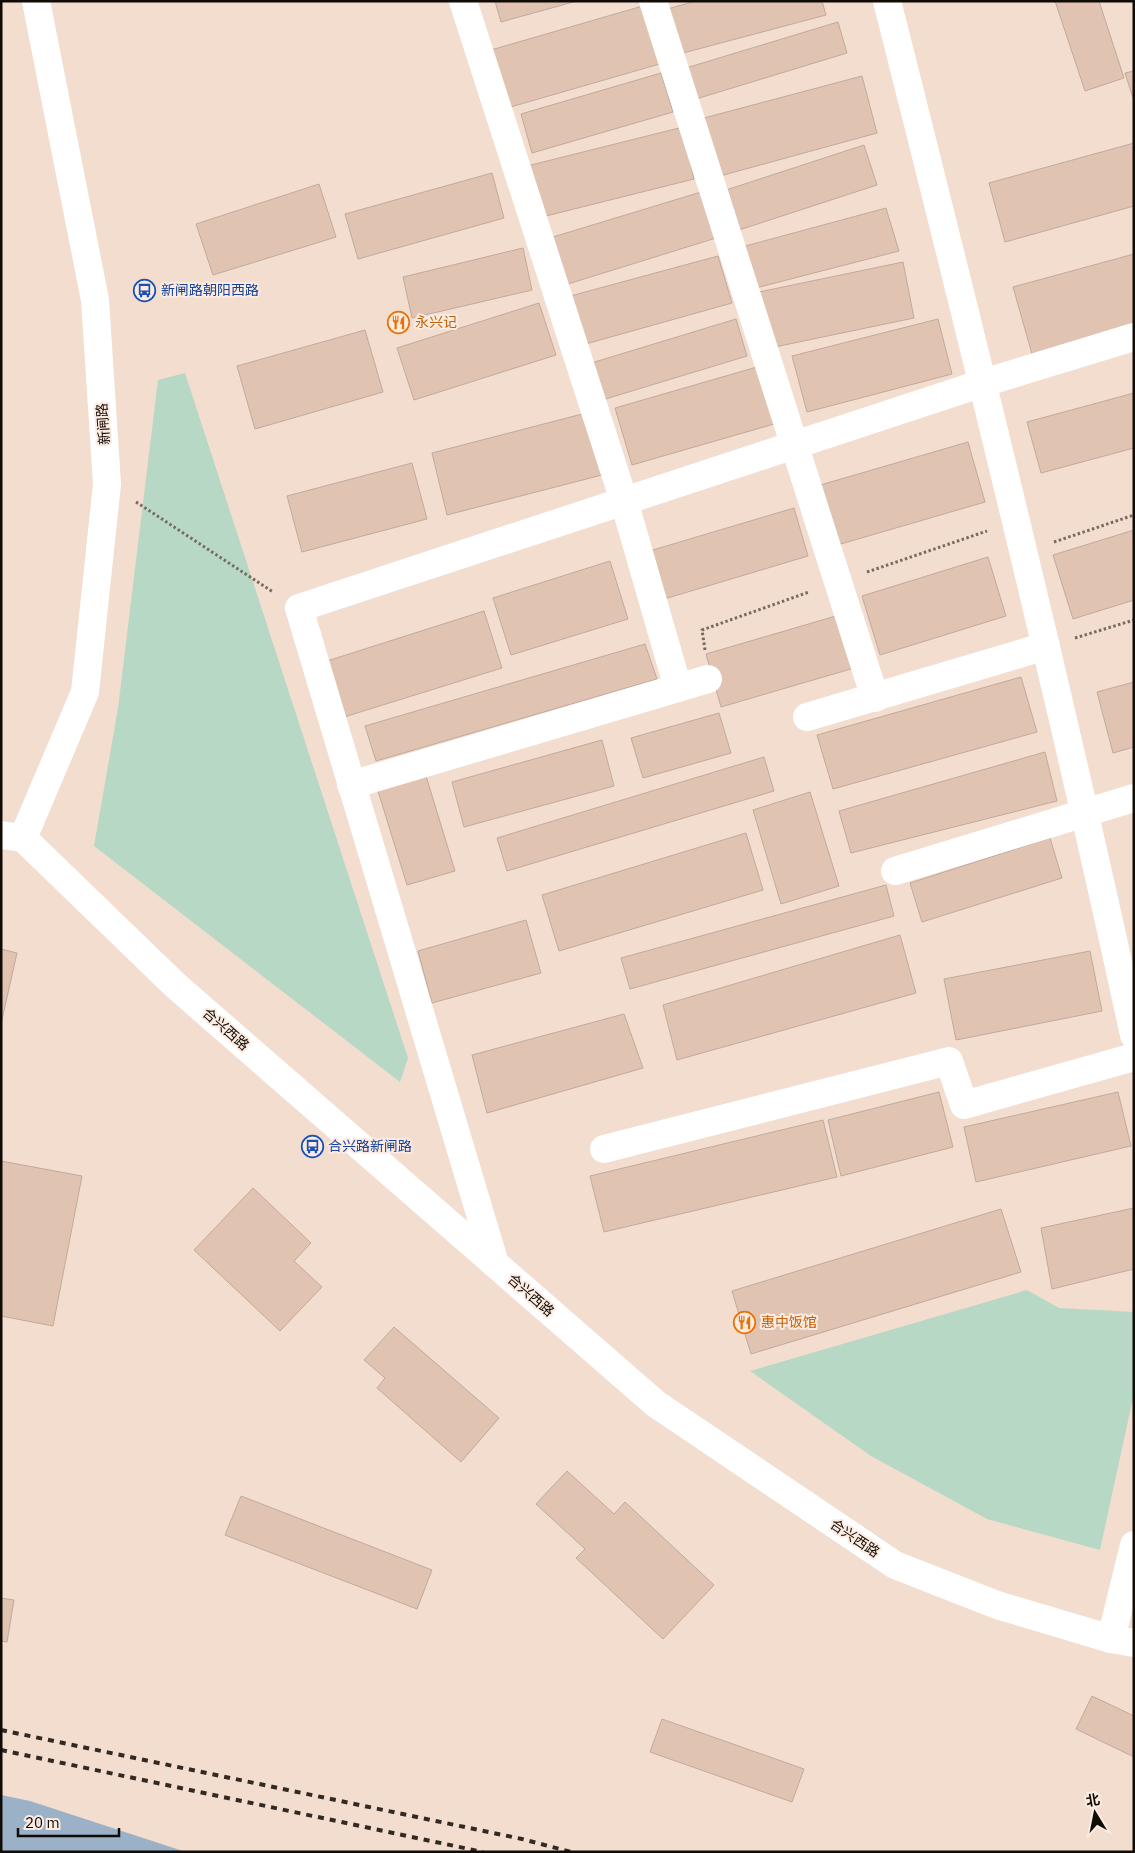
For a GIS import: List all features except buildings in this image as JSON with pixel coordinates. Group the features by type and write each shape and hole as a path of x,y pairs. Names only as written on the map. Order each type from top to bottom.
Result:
{"street":[{"name":"新闸路","path":"12,837 85,692 108,484 95,300 36,1"},
{"path":"463,1 624,501 678,688"},
{"path":"653,1 875,698"},
{"path":"887,1 983,383 1086,813 1134,1035"},
{"path":"495,1264 299,608 983,383 1134,337"},
{"path":"807,717 1046,646"},
{"path":"351,785 708,679"},
{"path":"895,871 1134,798"},
{"name":"合兴西路","path":"12,837 175,985 656,1404 895,1565 997,1605 1122,1641"},
{"path":"604,1149 949,1061 964,1105 1134,1057"},
{"path":"1122,1641 1134,1545"}],"path":[{"path":"108,484 299,608"},
{"path":"1023,553 1134,515"},
{"path":"1046,646 1134,620"}],"green space":[{"path":"185,373 408,1058 400,1082 94,846 118,708 158,380"},
{"path":"1027,1290 1059,1308 1134,1312 1134,1393 1100,1550 987,1519 871,1456 750,1371"}],"water":[{"path":"1,1795 30,1801 186,1852 1,1852"}],"railway":[{"path":"1,1730 522,1839 571,1852"},
{"path":"1,1750 483,1852"}],"place":[{"name":"新闸路朝阳西路","path":"145,290"},
{"name":"永兴记","path":"399,322"},
{"name":"合兴路新闸路","path":"312,1146"},
{"name":"惠中饭馆","path":"745,1322"}]}
